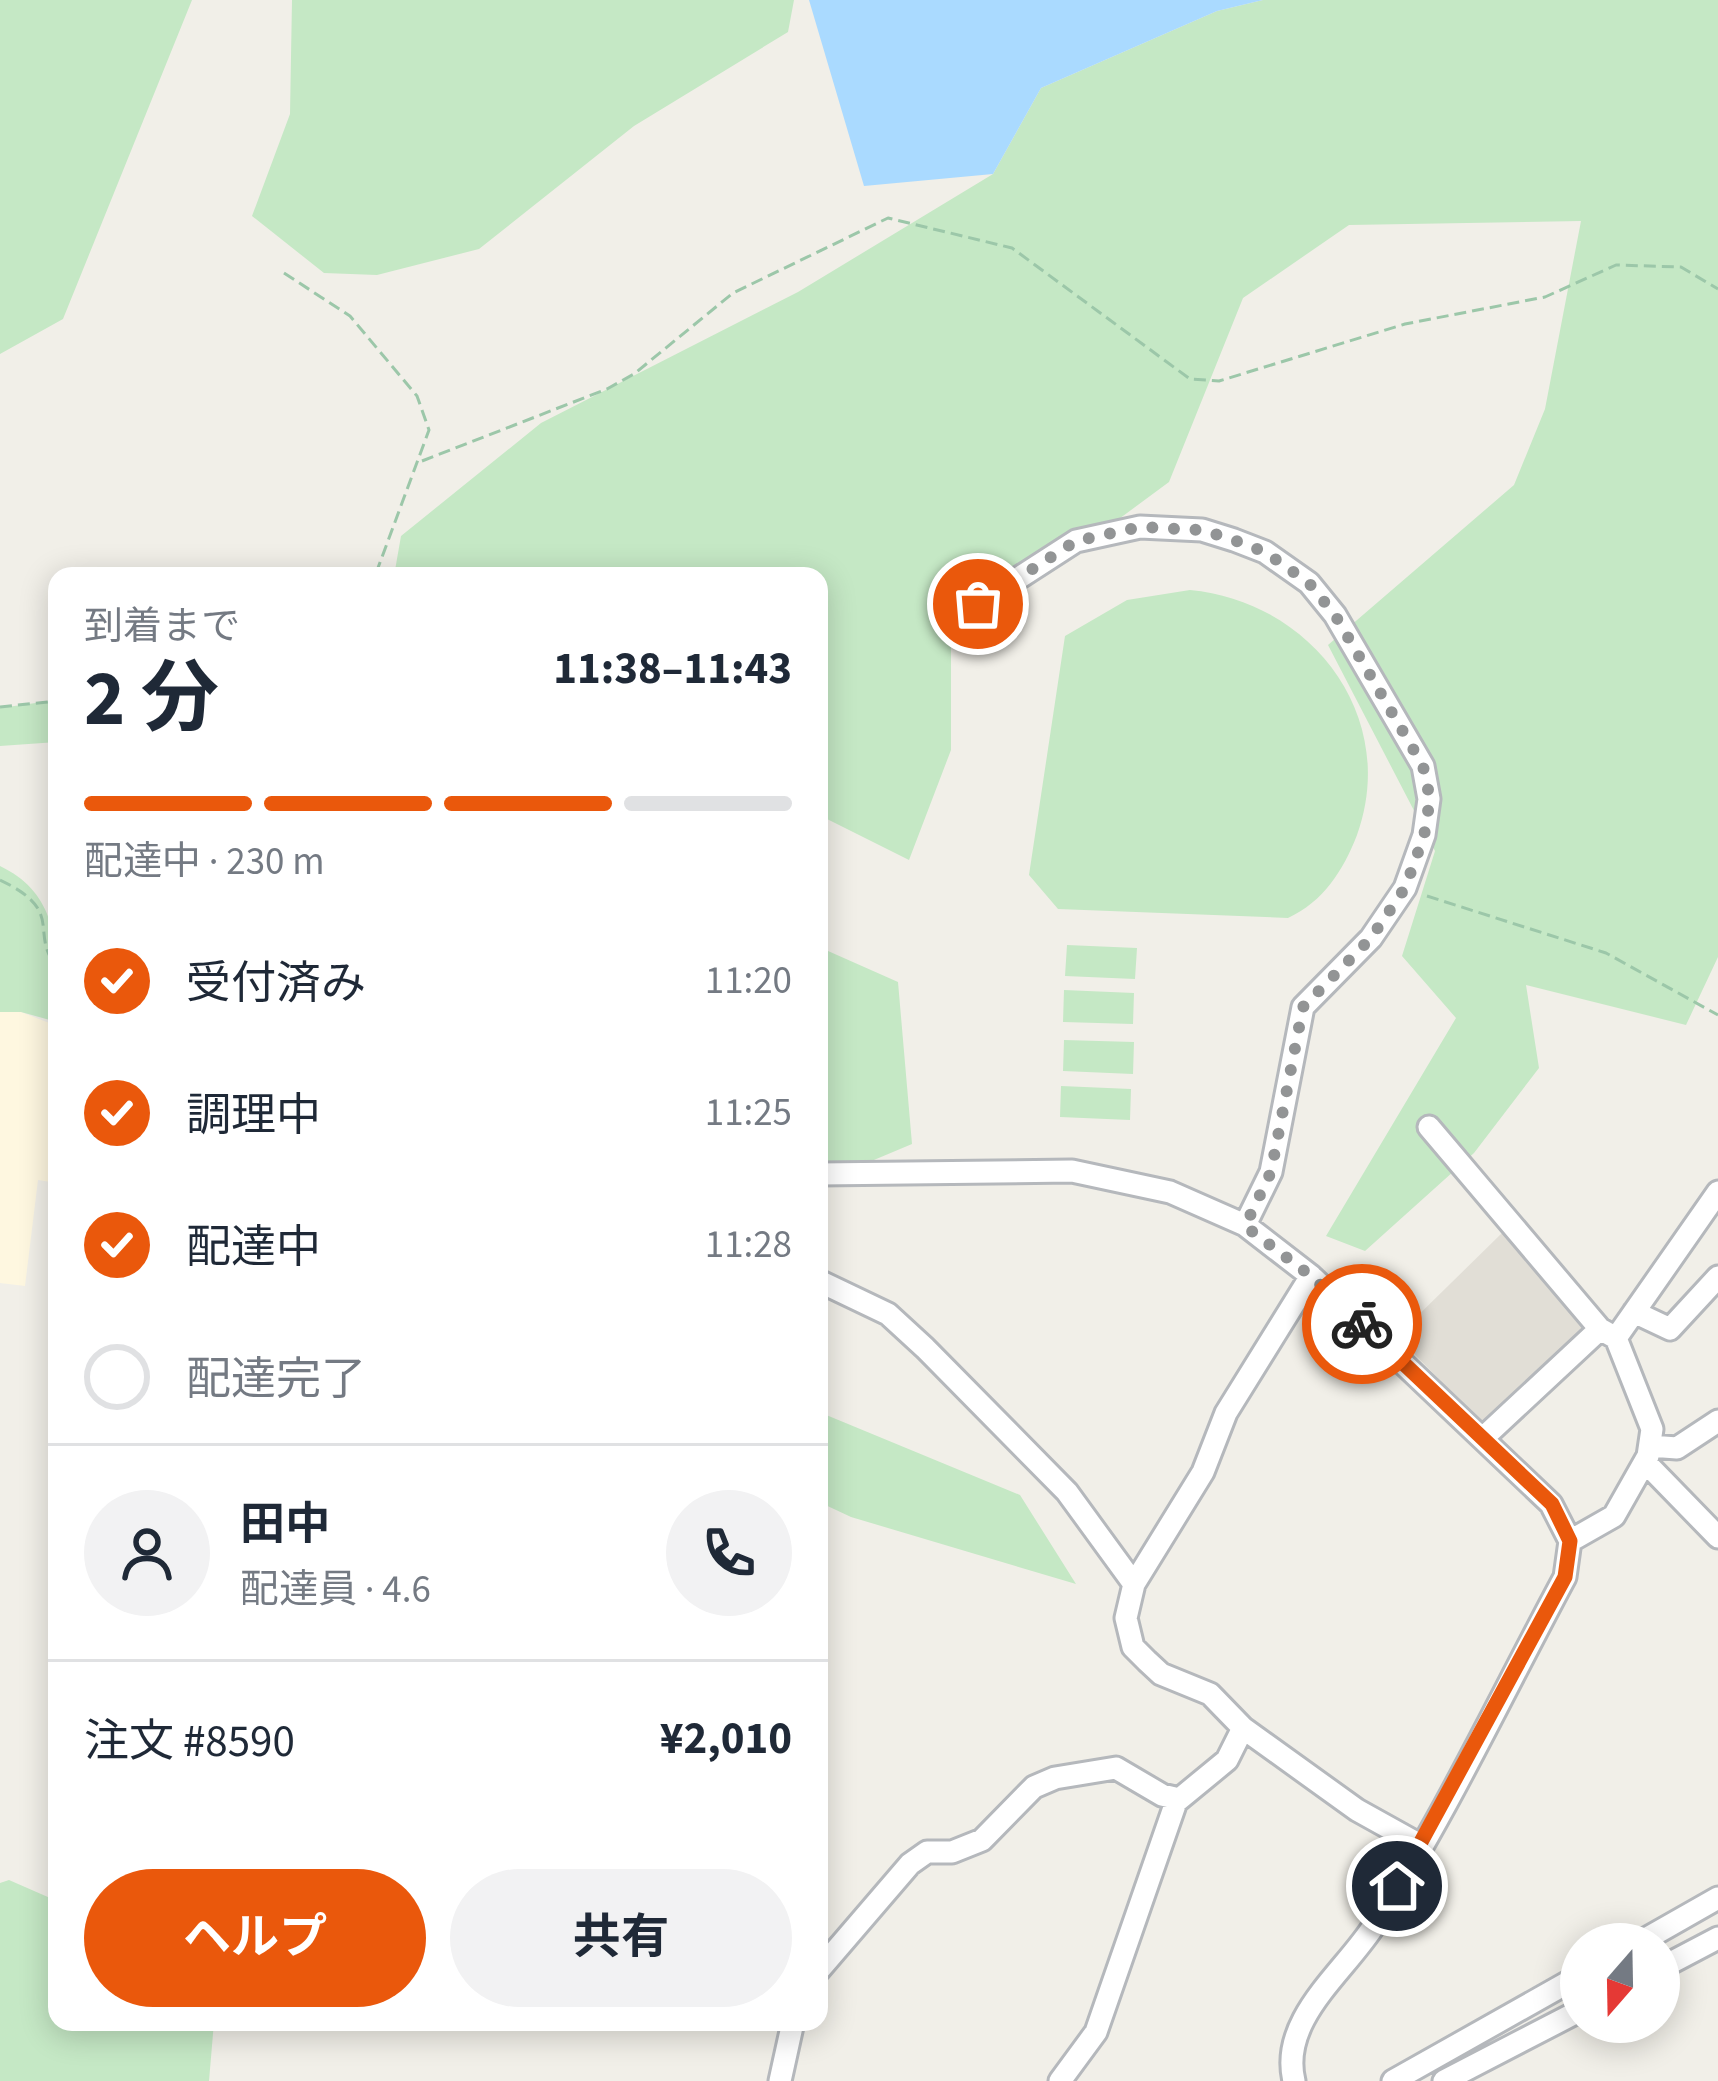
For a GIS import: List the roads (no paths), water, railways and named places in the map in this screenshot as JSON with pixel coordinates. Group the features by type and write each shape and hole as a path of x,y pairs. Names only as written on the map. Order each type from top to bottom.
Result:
{"street":[{"path":"952,622 1076,541 1140,527 1202,530 1265,552 1309,583 1335,615 1423,766 1430,799 1424,836 1405,888 1371,938 1303,1007 1271,1172 1245,1226"},
{"path":"1429,1127 1608,1334 1652,1430 1647,1454 1614,1516 1570,1541"},
{"path":"828,1174 1072,1171 1170,1192 1245,1226 1311,1276 1552,1504 1570,1541 1565,1577 1375,1926 1304,2017 1288,2059 1294,2081"},
{"path":"1483,1438 1634,1312 1718,1192"},
{"path":"1311,1276 1226,1413 1203,1472 1134,1584 1126,1618 1133,1647 1161,1674 1210,1694 1244,1728 1358,1810 1420,1845"},
{"path":"1634,1312 1670,1329 1718,1277"},
{"path":"828,1285 888,1314 925,1348 1067,1492 1134,1584"},
{"path":"1647,1454 1677,1448 1718,1421"},
{"path":"1647,1454 1718,1537"},
{"path":"1060,2081 1096,2032 1179,1799 1227,1760 1244,1728"},
{"path":"828,1960 910,1864 927,1852 952,1852 982,1840 1034,1787 1054,1778 1116,1768 1179,1799"},
{"path":"1674,1923 1718,1898"},
{"path":"1680,1958 1718,1938"},
{"path":"1393,2081 1560,1988"},
{"path":"1444,2081 1560,2021"},
{"path":"780,2081 791,2031"}],"water":[{"path":"809,0 1263,0 1217,11 1041,88 993,174 864,186"}]}
